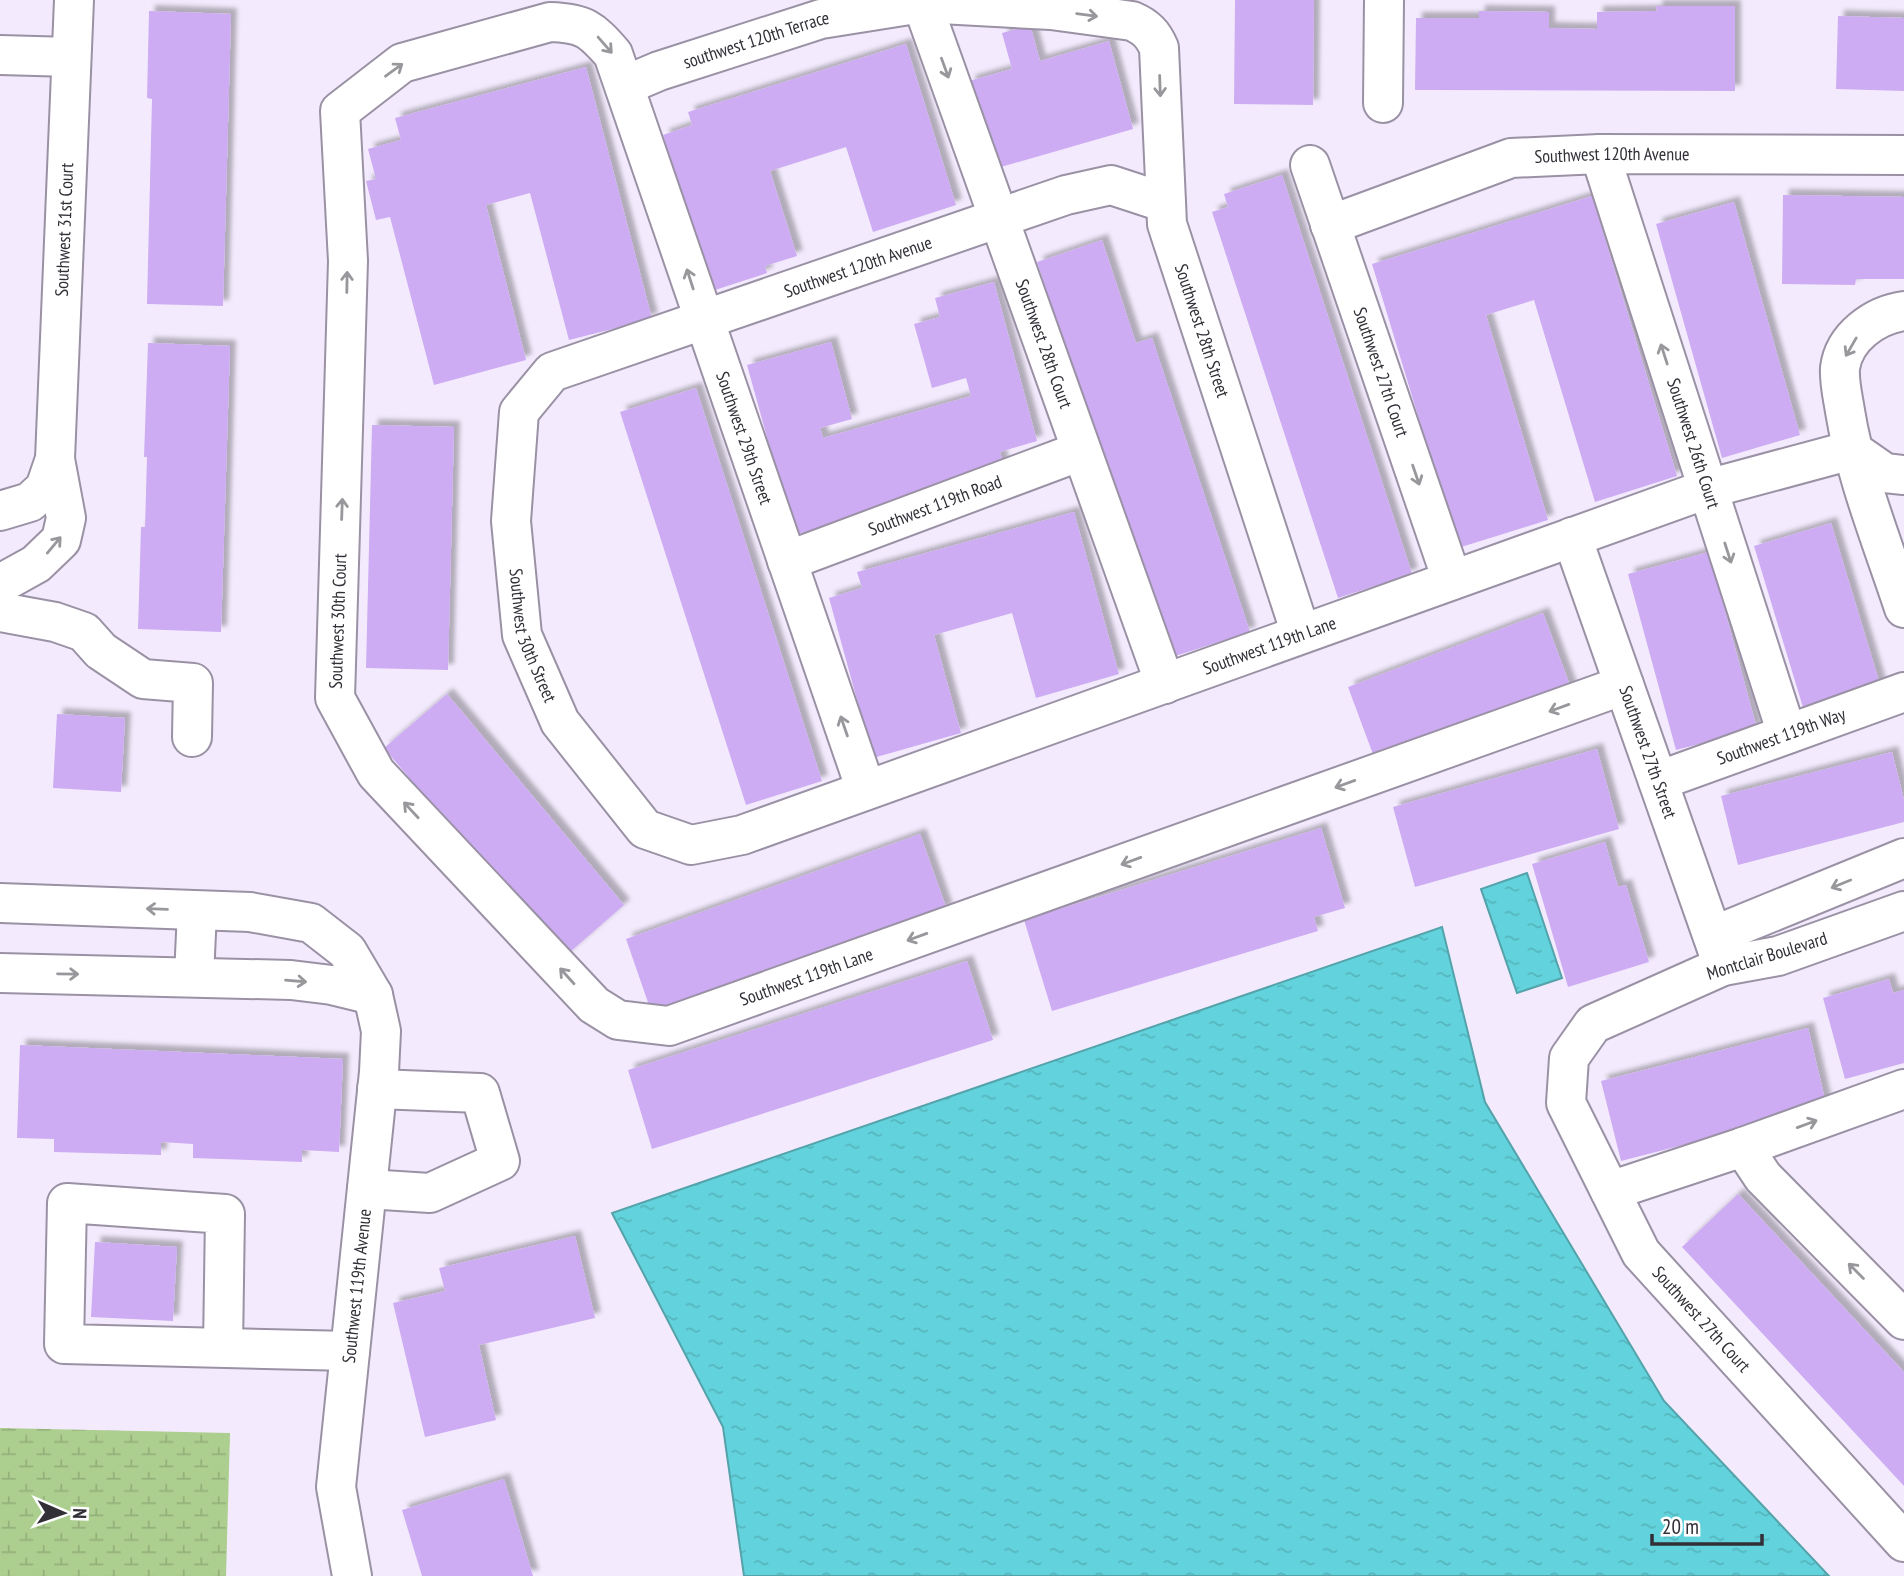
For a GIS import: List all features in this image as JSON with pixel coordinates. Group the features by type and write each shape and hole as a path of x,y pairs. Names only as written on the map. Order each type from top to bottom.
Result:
{"street":[{"name":"Southwest 31st Court","path":"0,584 36,564 61,540 66,518 55,459 74,0"},
{"path":"1383,103 1384,0"},
{"name":"southwest 120th Terrace","path":"625,85 659,71 821,19 922,3 1051,10 1132,21 1141,25"},
{"name":"Southwest 28th Court","path":"922,3 1165,684"},
{"name":"Southwest 30th Court","path":"618,1020 594,1005 376,773 335,698 348,261 340,111 402,63 550,22 572,23 594,33 613,54 625,85"},
{"name":"Southwest 28th Street","path":"1141,25 1153,34 1159,48 1167,224 1301,634"},
{"path":"0,55 71,57"},
{"name":"Southwest 29th Street","path":"625,85 703,320 866,790"},
{"name":"Southwest 120th Avenue","path":"1330,225 1511,158 1600,154 1904,155"},
{"name":"Southwest 26th Court","path":"1600,154 1787,734"},
{"name":"Southwest 27th Court","path":"1310,165 1452,580"},
{"name":"Southwest 120th Avenue","path":"552,372 1066,195 1111,185 1166,203"},
{"path":"1904,311 1889,313 1864,327 1848,349 1840,368 1852,450 1904,608"},
{"name":"Southwest 30th Street","path":"552,372 519,412 511,520 522,635 560,722 645,830 691,845"},
{"path":"1852,450 1885,473 1904,475"},
{"name":"Southwest 119th Lane","path":"691,845 742,835 1707,489 1852,450"},
{"name":"Southwest 119th Road","path":"787,561 1081,451"},
{"name":"Southwest 31st Court","path":"0,512 30,502 45,488 55,459"},
{"name":"Southwest 27th Street","path":"1572,537 1718,951"},
{"path":"0,612 55,622 84,632 101,651 143,679 193,683 192,737"},
{"name":"Southwest 119th Lane","path":"618,1020 669,1026 1624,685"},
{"name":"Southwest 119th Way","path":"1658,781 1904,692"},
{"name":"Montclair Boulevard","path":"1569,1058 1593,1024 1718,951 1904,858"},
{"name":"Southwest 119th Avenue","path":"0,903 250,912 311,923 347,951 373,995 381,1031 377,1089 336,1487 352,1576"},
{"path":"194,977 197,911"},
{"name":"Montclair Boulevard","path":"1718,951 1779,956 1904,911"},
{"path":"0,973 291,980 332,985 373,995"},
{"name":"Southwest 27th Court","path":"1569,1058 1566,1102 1641,1253 1904,1542"},
{"path":"367,1189 430,1193 500,1161 480,1093 377,1089"},
{"path":"1609,1191 1743,1147 1904,1089"},
{"path":"1743,1147 1763,1177 1904,1320"},
{"path":"223,1348 225,1214 67,1203 64,1344 223,1348 350,1351"}],"green space":[{"path":"0,1428 230,1433 226,1576 0,1576"}],"water":[{"path":"1527,873 1562,978 1517,993 1481,889"},
{"path":"1442,927 1485,1102 1664,1401 1829,1576 744,1576 723,1427 612,1213"}],"building":[{"path":"1235,0 1314,0 1313,105 1234,104"},
{"path":"1656,6 1735,6 1735,91 1415,90 1416,18 1479,18 1479,11 1549,12 1549,28 1597,29 1597,12 1657,11"},
{"path":"149,11 231,14 223,306 147,304 152,99 147,98"},
{"path":"1838,16 1904,18 1904,91 1836,89"},
{"path":"1030,25 1040,61 1109,41 1133,129 994,169 969,81 1012,69 1002,33"},
{"path":"906,44 956,205 873,232 846,147 770,171 797,256 765,266 767,273 712,291 663,135 692,125 688,112"},
{"path":"586,67 652,319 569,340 530,193 486,205 526,360 434,385 390,217 376,220 366,181 376,179 368,149 401,140 395,118"},
{"path":"1282,175 1412,574 1338,598 1212,212 1228,207 1224,194"},
{"path":"1783,195 1904,197 1904,279 1856,279 1855,285 1782,284"},
{"path":"1592,196 1677,476 1595,502 1534,300 1486,315 1548,520 1458,548 1372,264"},
{"path":"1734,202 1800,435 1722,458 1656,224"},
{"path":"1102,240 1136,343 1152,338 1250,632 1169,658 1037,262"},
{"path":"994,282 1037,441 1000,452 1006,476 794,535 747,365 831,342 852,419 820,428 823,438 971,396 966,378 932,388 914,324 940,317 935,298"},
{"path":"148,343 230,346 221,632 138,629 141,527 145,527 147,457 144,457"},
{"path":"696,388 822,781 746,805 620,412"},
{"path":"372,425 454,427 448,670 366,668"},
{"path":"1074,512 1119,674 1036,698 1012,613 934,635 961,733 873,758 829,598 862,588 857,572"},
{"path":"1831,523 1882,691 1805,714 1754,546"},
{"path":"1709,552 1757,729 1676,750 1628,574"},
{"path":"1543,613 1572,691 1377,765 1348,687"},
{"path":"447,694 624,905 562,959 384,748"},
{"path":"57,714 125,718 121,792 53,788"},
{"path":"1597,749 1619,829 1415,887 1393,807"},
{"path":"1892,752 1904,800 1904,822 1738,865 1721,796"},
{"path":"1321,828 1345,908 1314,917 1318,931 1052,1011 1024,920"},
{"path":"920,834 947,910 652,1014 626,939"},
{"path":"1605,842 1618,887 1626,885 1649,962 1568,987 1532,864"},
{"path":"967,961 993,1040 652,1149 628,1070"},
{"path":"1889,979 1893,993 1904,990 1904,1063 1845,1079 1823,998"},
{"path":"1808,1028 1827,1108 1621,1161 1601,1081"},
{"path":"20,1045 343,1059 339,1152 302,1150 302,1162 193,1158 193,1144 161,1142 161,1155 54,1152 54,1139 17,1138"},
{"path":"1738,1194 1904,1372 1904,1486 1682,1247"},
{"path":"575,1236 595,1318 479,1345 496,1420 425,1437 393,1303 445,1291 439,1268"},
{"path":"95,1242 177,1247 173,1321 91,1317"},
{"path":"504,1479 533,1576 422,1576 402,1510"}]}
